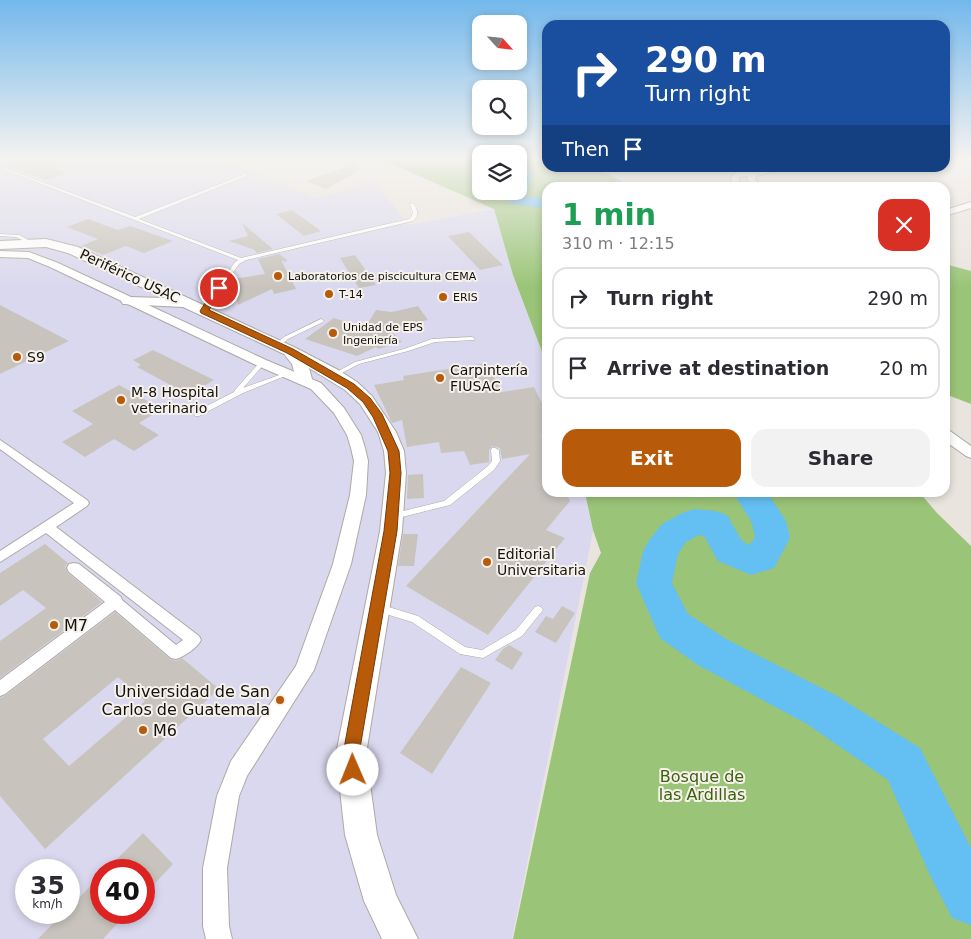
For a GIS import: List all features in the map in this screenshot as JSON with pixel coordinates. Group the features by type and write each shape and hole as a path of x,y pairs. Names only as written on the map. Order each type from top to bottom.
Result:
{"street":[{"path":"950,211 971,205"},
{"name":"Periférico USAC","path":"0,245 46,243 73,250 284,348 334,375 351,386 366,400 378,416 394,451 396,473 392,516 351,754 361,835 381,900 400,939"},
{"name":"Periférico USAC","path":"0,254 19,254 39,258 262,363 316,386 354,435 361,461 358,495 342,564 304,670 239,769 228,796 215,868 216,926 219,939"},
{"path":"128,301 196,307"},
{"path":"284,348 300,364 295,377"},
{"path":"950,438 971,453"},
{"path":"0,444 83,503 0,557"},
{"path":"46,526 194,640 176,653 133,618 116,601 74,568"},
{"path":"0,689 116,601"}],"lane":[{"path":"88,201 241,260"},
{"path":"135,219 181,201"},
{"path":"196,307 237,262 241,260 411,220 416,216 416,211 412,204"},
{"path":"0,235 17,236 32,243"},
{"path":"284,348 286,338 321,321"},
{"path":"334,375 357,363 406,350 434,340 472,339"},
{"path":"233,395 262,363"},
{"path":"197,414 271,378 295,377"},
{"path":"392,516 447,503 491,468 496,461 495,450"},
{"path":"377,608 415,619 463,651 483,654 519,633 538,610"}],"shaded area":[{"name":"Universidad de San Carlos de Guatemala","path":"0,201 390,201 409,225 494,209 513,275 542,352 542,497 586,497 593,531 512,939 0,939"}],"green space":[{"path":"475,201 542,201 542,352 513,275 494,209"},
{"path":"950,265 971,271 971,404 950,396"},
{"name":"Bosque de las Ardillas","path":"586,497 923,497 971,546 971,939 513,939 590,573 601,553 593,530"}],"building":[{"path":"292,210 321,231 304,236 276,214"},
{"path":"88,219 118,230 130,226 173,241 144,253 126,246 103,255 81,246 98,239 67,227"},
{"path":"242,223 273,249 256,253 255,250 229,241 248,236"},
{"path":"469,232 503,265 480,270 448,236"},
{"path":"279,254 287,260 286,262 281,260 296,289 274,294 272,289 238,305 233,279 265,274 258,259"},
{"path":"355,255 376,285 359,288 340,258"},
{"name":"S9","path":"0,305 69,341 0,374"},
{"path":"418,306 428,320 389,329 402,342 378,349 376,347 357,356 305,339 334,318 365,328 376,310 392,312"},
{"path":"153,350 214,380 189,395 137,367 141,365 133,360"},
{"path":"486,363 502,392 534,387 542,404 542,497 568,497 570,501 546,530 565,538 488,635 406,586 530,454 502,459 500,448 492,446 489,450 489,462 470,465 464,451 441,453 439,442 407,447 402,420 392,423 374,385 404,380 403,376"},
{"name":"M-8 Hospital veterinario","path":"119,385 162,409 139,423 159,435 134,451 114,439 85,457 62,442 93,424 72,411"},
{"path":"423,474 424,498 407,499 408,475"},
{"path":"403,534 418,534 414,566 398,566"},
{"name":"M7","path":"45,544 68,563 65,567 68,573 102,602 0,678 0,641 46,608 23,590 0,606 0,573"},
{"path":"562,606 575,613 556,643 535,632 546,616 553,619"},
{"name":"M6","path":"115,612 170,659 176,661 182,658 219,689 45,849 0,796 0,698","holes":["118,677 145,701 69,766 43,739"]},
{"path":"509,645 523,653 512,670 495,660 503,649"},
{"path":"461,667 491,683 432,774 400,753"},
{"path":"143,833 173,864 155,883 155,859 117,859"},
{"path":"90,886 90,924 117,924 103,939 38,939 52,924 80,924 80,897"}],"waterway":[{"path":"523,201 542,203"},
{"path":"752,497 769,521 773,538 761,558 751,561 730,551 715,524 694,522 674,533 661,552 654,583 674,626 712,652 822,710 904,764 946,853 971,899"}],"place":[{"name":"Laboratorios de piscicultura CEMA","path":"278,276"},
{"name":"T-14","path":"329,294"},
{"name":"ERIS","path":"443,297"},
{"name":"Unidad de EPS Ingeniería","path":"333,333"},
{"name":"S9","path":"17,357"},
{"name":"Carpintería FIUSAC","path":"440,378"},
{"name":"M-8 Hospital veterinario","path":"121,400"},
{"name":"Editorial Universitaria","path":"487,562"},
{"name":"M7","path":"54,625"},
{"name":"Universidad de San Carlos de Guatemala","path":"280,700"},
{"name":"M6","path":"143,730"}],"route":[{"path":"219,288 204,311 290,351 351,386 366,400 378,416 394,451 396,473 391,531 351,754 353,770"}]}
